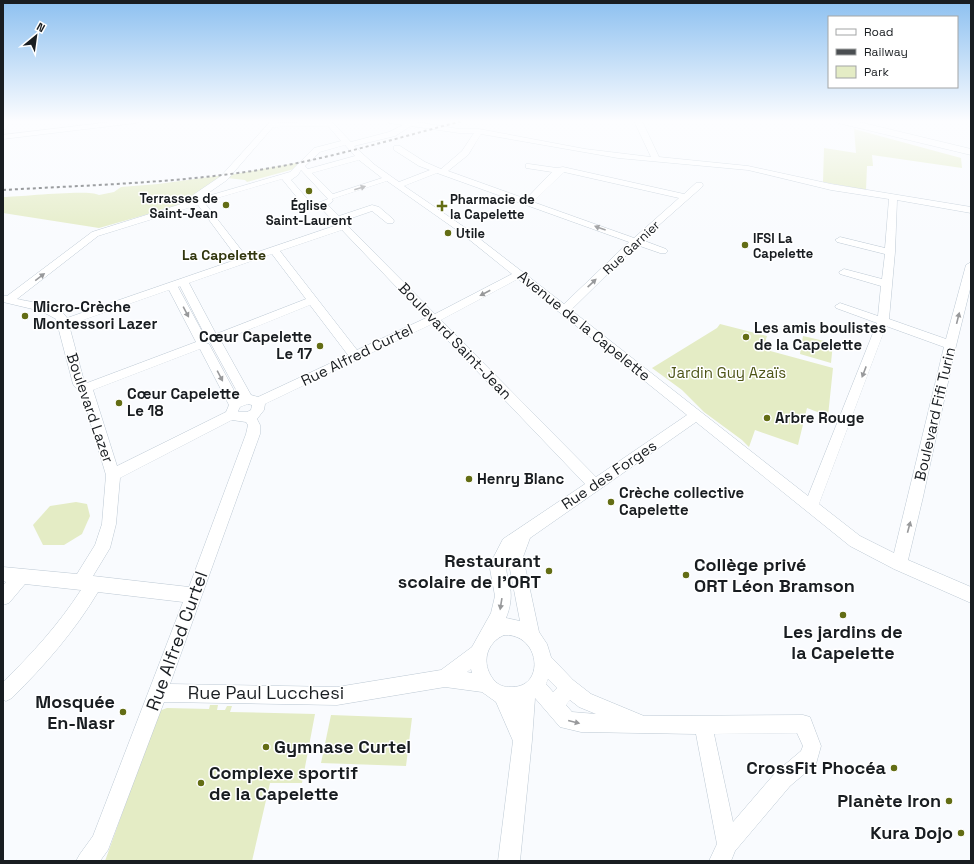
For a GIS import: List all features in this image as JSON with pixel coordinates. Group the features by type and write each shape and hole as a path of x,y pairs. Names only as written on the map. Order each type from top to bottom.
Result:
{"street":[{"path":"239,161 224,178 196,195 196,197 244,260"},
{"path":"272,179 286,180 305,171 311,161"},
{"path":"6,300 96,234 272,179 343,161"},
{"name":"Avenue de la Capelette","path":"366,161 464,231 855,541 899,564 971,595"},
{"path":"418,161 439,171 663,251"},
{"path":"398,185 439,171 453,161"},
{"path":"680,161 748,168 831,187 971,210"},
{"path":"529,166 558,171"},
{"path":"527,203 558,171 563,169 686,197"},
{"name":"Boulevard Saint-Jean","path":"305,171 327,201 340,223 595,485"},
{"path":"286,180 295,173"},
{"path":"286,180 304,203 310,206 389,178"},
{"name":"Rue Garnier","path":"564,310 699,185"},
{"path":"811,507 883,321 888,284 893,197"},
{"path":"6,300 51,311 61,317 63,323 274,250 372,208 376,209 390,221"},
{"path":"840,240 890,252"},
{"path":"274,250 356,356"},
{"name":"Boulevard Fifi Turin","path":"899,564 912,517 971,264"},
{"path":"844,272 888,284"},
{"name":"Rue Alfred Curtel","path":"113,475 234,409 356,356 519,275"},
{"path":"178,284 208,341 234,409 239,418 250,417 258,409 208,341"},
{"path":"86,388 312,300"},
{"path":"840,306 951,345"},
{"name":"Boulevard Lazer","path":"6,692 38,660 76,613 102,548 108,524 113,475 86,388 79,384 63,323"},
{"name":"Rue des Forges","path":"498,560 508,544 696,416"},
{"name":"Rue Alfred Curtel","path":"87,861 101,843 194,595 253,434 254,425 250,417"},
{"path":"523,535 515,556 531,635"},
{"path":"519,578 510,565 498,560 497,569 502,594 502,604 490,633 481,645 478,653 478,669 485,684 492,691 502,696 516,697 531,690"},
{"path":"3,574 194,595"},
{"path":"3,597 22,576"},
{"path":"490,633 504,627 519,628 531,635 538,643 544,662 542,675 531,690 523,740 509,861"},
{"name":"Rue Paul Lucchesi","path":"446,678 478,653"},
{"path":"544,662 567,686 585,701 650,725"},
{"name":"Rue Paul Lucchesi","path":"158,693 337,696 446,678 485,684"},
{"path":"550,703 562,697 567,686"},
{"path":"531,690 550,703 567,720 581,723 650,725 803,724 812,746 809,757 783,779 723,852"},
{"path":"502,696 523,740"},
{"path":"703,724 723,852"}],"green space":[{"path":"824,161 873,161 873,166 867,166 866,190 823,182"},
{"path":"916,161 961,161 962,168"},
{"path":"302,162 294,169 247,182 245,180 227,178 229,175"},
{"path":"224,175 176,206 99,228 3,213 3,197 69,193 92,193 99,195 114,192 121,187 158,184"},
{"name":"Jardin Guy Azaïs","path":"720,324 767,336 763,349 833,368 828,416 807,408 798,445 755,430 749,447 742,440 704,412 682,390 652,368 717,328"},
{"path":"803,336 833,343 831,363 800,354"},
{"path":"76,502 87,504 90,516 82,534 64,545 43,545 33,525 50,506"},
{"name":"Complexe sportif de la Capelette","path":"210,705 218,705 217,710 225,710 227,706 232,706 230,712 315,714 302,783 270,783 252,861 105,861 159,711 167,708 209,709"},
{"path":"331,715 412,718 406,766 321,763"}],"railway":[{"path":"3,190 101,185 233,174 302,161"}],"place":[{"name":"Église Saint-Laurent","path":"309,191"},
{"name":"Terrasses de Saint-Jean","path":"226,205"},
{"name":"Pharmacie de la Capelette","path":"442,206"},
{"name":"Utile","path":"448,233"},
{"name":"IFSI La Capelette","path":"745,245"},
{"name":"Micro-Crèche Montessori Lazer","path":"25,316"},
{"name":"Les amis boulistes de la Capelette","path":"746,337"},
{"name":"Cœur Capelette Le 17","path":"320,346"},
{"name":"Cœur Capelette Le 18","path":"119,403"},
{"name":"Arbre Rouge","path":"767,418"},
{"name":"Henry Blanc","path":"469,479"},
{"name":"Crèche collective Capelette","path":"611,502"},
{"name":"Restaurant scolaire de l'ORT","path":"549,571"},
{"name":"Collège privé ORT Léon Bramson","path":"686,575"},
{"name":"Les jardins de la Capelette","path":"843,615"},
{"name":"Mosquée En-Nasr","path":"123,712"},
{"name":"Gymnase Curtel","path":"266,747"},
{"name":"CrossFit Phocéa","path":"894,768"},
{"name":"Complexe sportif de la Capelette","path":"201,783"},
{"name":"Planète Iron","path":"949,801"},
{"name":"Kura Dojo","path":"961,833"}],"district":[{"name":"La Capelette","path":"224,255"}]}
